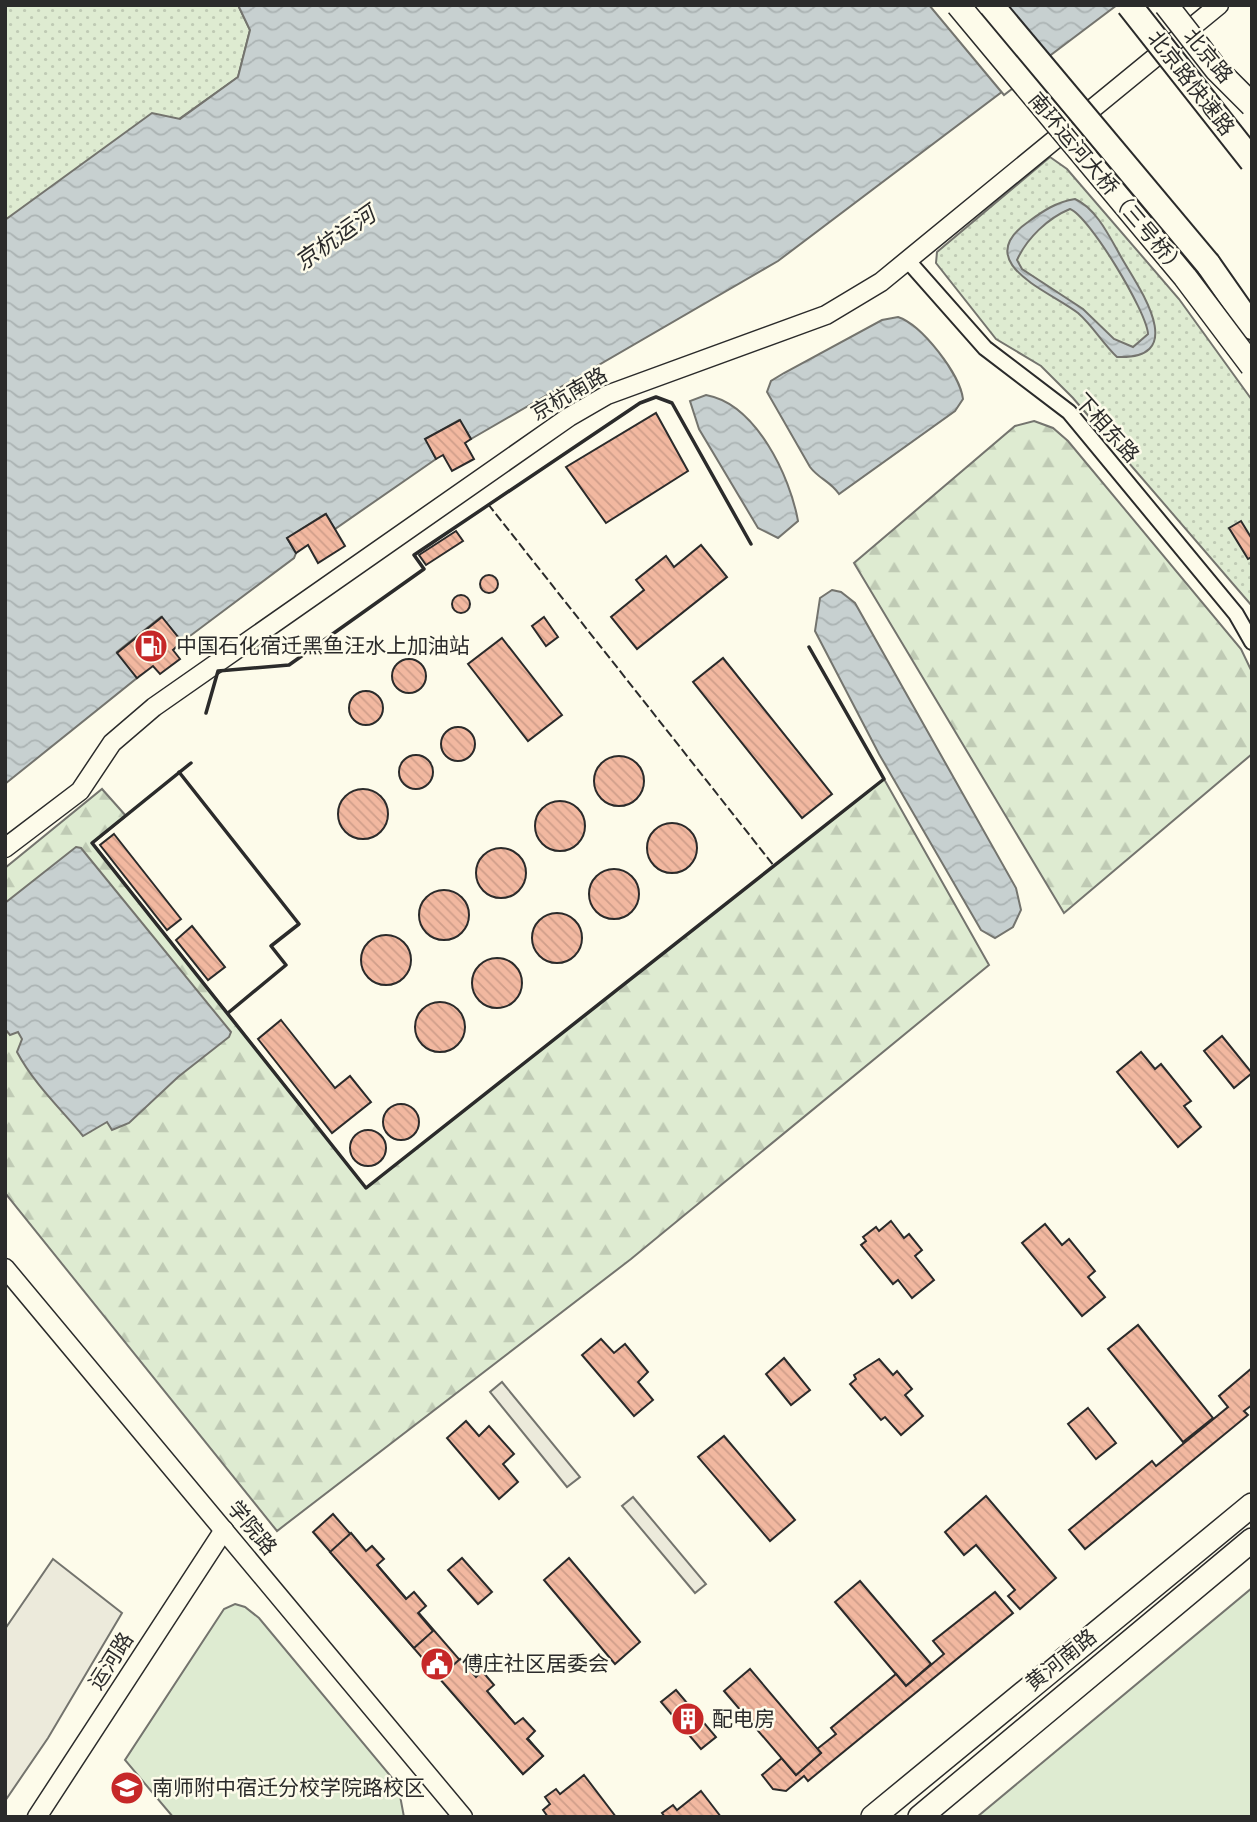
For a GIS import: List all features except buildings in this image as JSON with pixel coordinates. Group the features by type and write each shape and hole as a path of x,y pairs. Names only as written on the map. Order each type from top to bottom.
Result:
{"highway":[{"name":"南环运河大桥（三号桥）","path":"991,5 1208,264"},
{"name":"北京路快速路","path":"1129,5 1252,161"},
{"path":"1214,111 1252,146"},
{"path":"1208,264 1252,316"},
{"path":"1208,264 1252,327"}],"main road":[{"name":"南环运河大桥（三号桥）","path":"958,5 1185,277 1252,366"},
{"name":"北京路","path":"1166,5 1216,69 1252,105"},
{"name":"黄河南路","path":"873,1817 1252,1506"},
{"name":"黄河南路","path":"920,1817 1252,1540"}],"street":[{"name":"京杭南路","path":"5,848 80,791 111,743 154,707 569,417 607,395 826,315 909,262 1046,145 1219,5"},
{"name":"下相东路","path":"909,262 985,348 1069,412 1236,614 1252,642"},
{"name":"学院路","path":"5,1268 463,1817"},
{"name":"运河路","path":"37,1817 224,1530"}],"green space":[{"path":"5,5 238,5 250,30 238,77 179,119 5,220"},
{"path":"1050,157 1067,169 1179,299 1252,400 1252,606 1073,398 1041,366 996,339 936,263 937,252"},
{"path":"1034,421 1053,428 1068,441 1241,649 1252,672 1252,754 1064,913 854,563 1015,426"},
{"path":"884,779 989,965 631,1259 277,1531 5,1193 5,868 102,789 126,816 93,843 366,1188"},
{"path":"1252,1588 1252,1817 977,1817"},
{"path":"235,1604 245,1607 259,1618 398,1785 404,1817 173,1817 125,1760 224,1609"}],"shaded area":[{"path":"502,1382 580,1477 567,1487 490,1392"},
{"path":"633,1497 706,1584 695,1593 622,1506"},
{"path":"53,1559 122,1613 48,1738 5,1801 5,1629"}],"water":[{"name":"京杭运河","path":"238,5 1117,5 778,261 471,439 459,420 426,439 436,459 335,529 325,514 287,538 296,553 294,558 182,642 161,617 117,652 137,678 5,784 5,220 152,113 180,119 238,77 250,30"},
{"path":"1075,199 1091,210 1109,236 1148,306 1154,322 1155,336 1151,348 1138,355 1117,357 1078,313 1035,286 1011,263 1007,251 1012,237 1039,214","holes":["1070,209 1079,215 1116,266 1145,323 1148,334 1133,347 1114,339 1083,309 1022,269 1017,260 1032,237 1046,223"]},
{"path":"898,317 918,330 938,352 955,377 963,399 955,411 839,494 810,467 767,392 771,381 784,373 882,320"},
{"path":"706,395 724,401 740,412 768,444 779,464 798,521 778,538 758,528 699,429 690,401"},
{"path":"832,590 841,592 855,603 1016,888 1021,910 1013,927 995,938 981,930 879,754 815,631 820,598"},
{"path":"76,847 81,848 231,1032 229,1037 178,1077 129,1123 112,1130 107,1122 83,1136 24,1064 17,1052 22,1039 18,1032 10,1035 5,1029 5,903"}],"pier":[{"path":"929,5 1005,5 1050,60 1004,95"}],"fence":[{"path":"488,504 774,866"}],"wall":[{"path":"206,713 218,671 289,665 424,569 414,555 640,403 656,397 672,403 751,544"},
{"path":"191,763 92,843 366,1188 884,779 809,647"},
{"path":"179,772 299,924 271,946 286,965 228,1013"}],"place":[{"name":"中国石化宿迁黑鱼汪水上加油站","path":"151,646"},
{"name":"傅庄社区居委会","path":"437,1664"},
{"name":"配电房","path":"688,1719"},
{"name":"南师附中宿迁分校学院路校区","path":"127,1788"}]}
